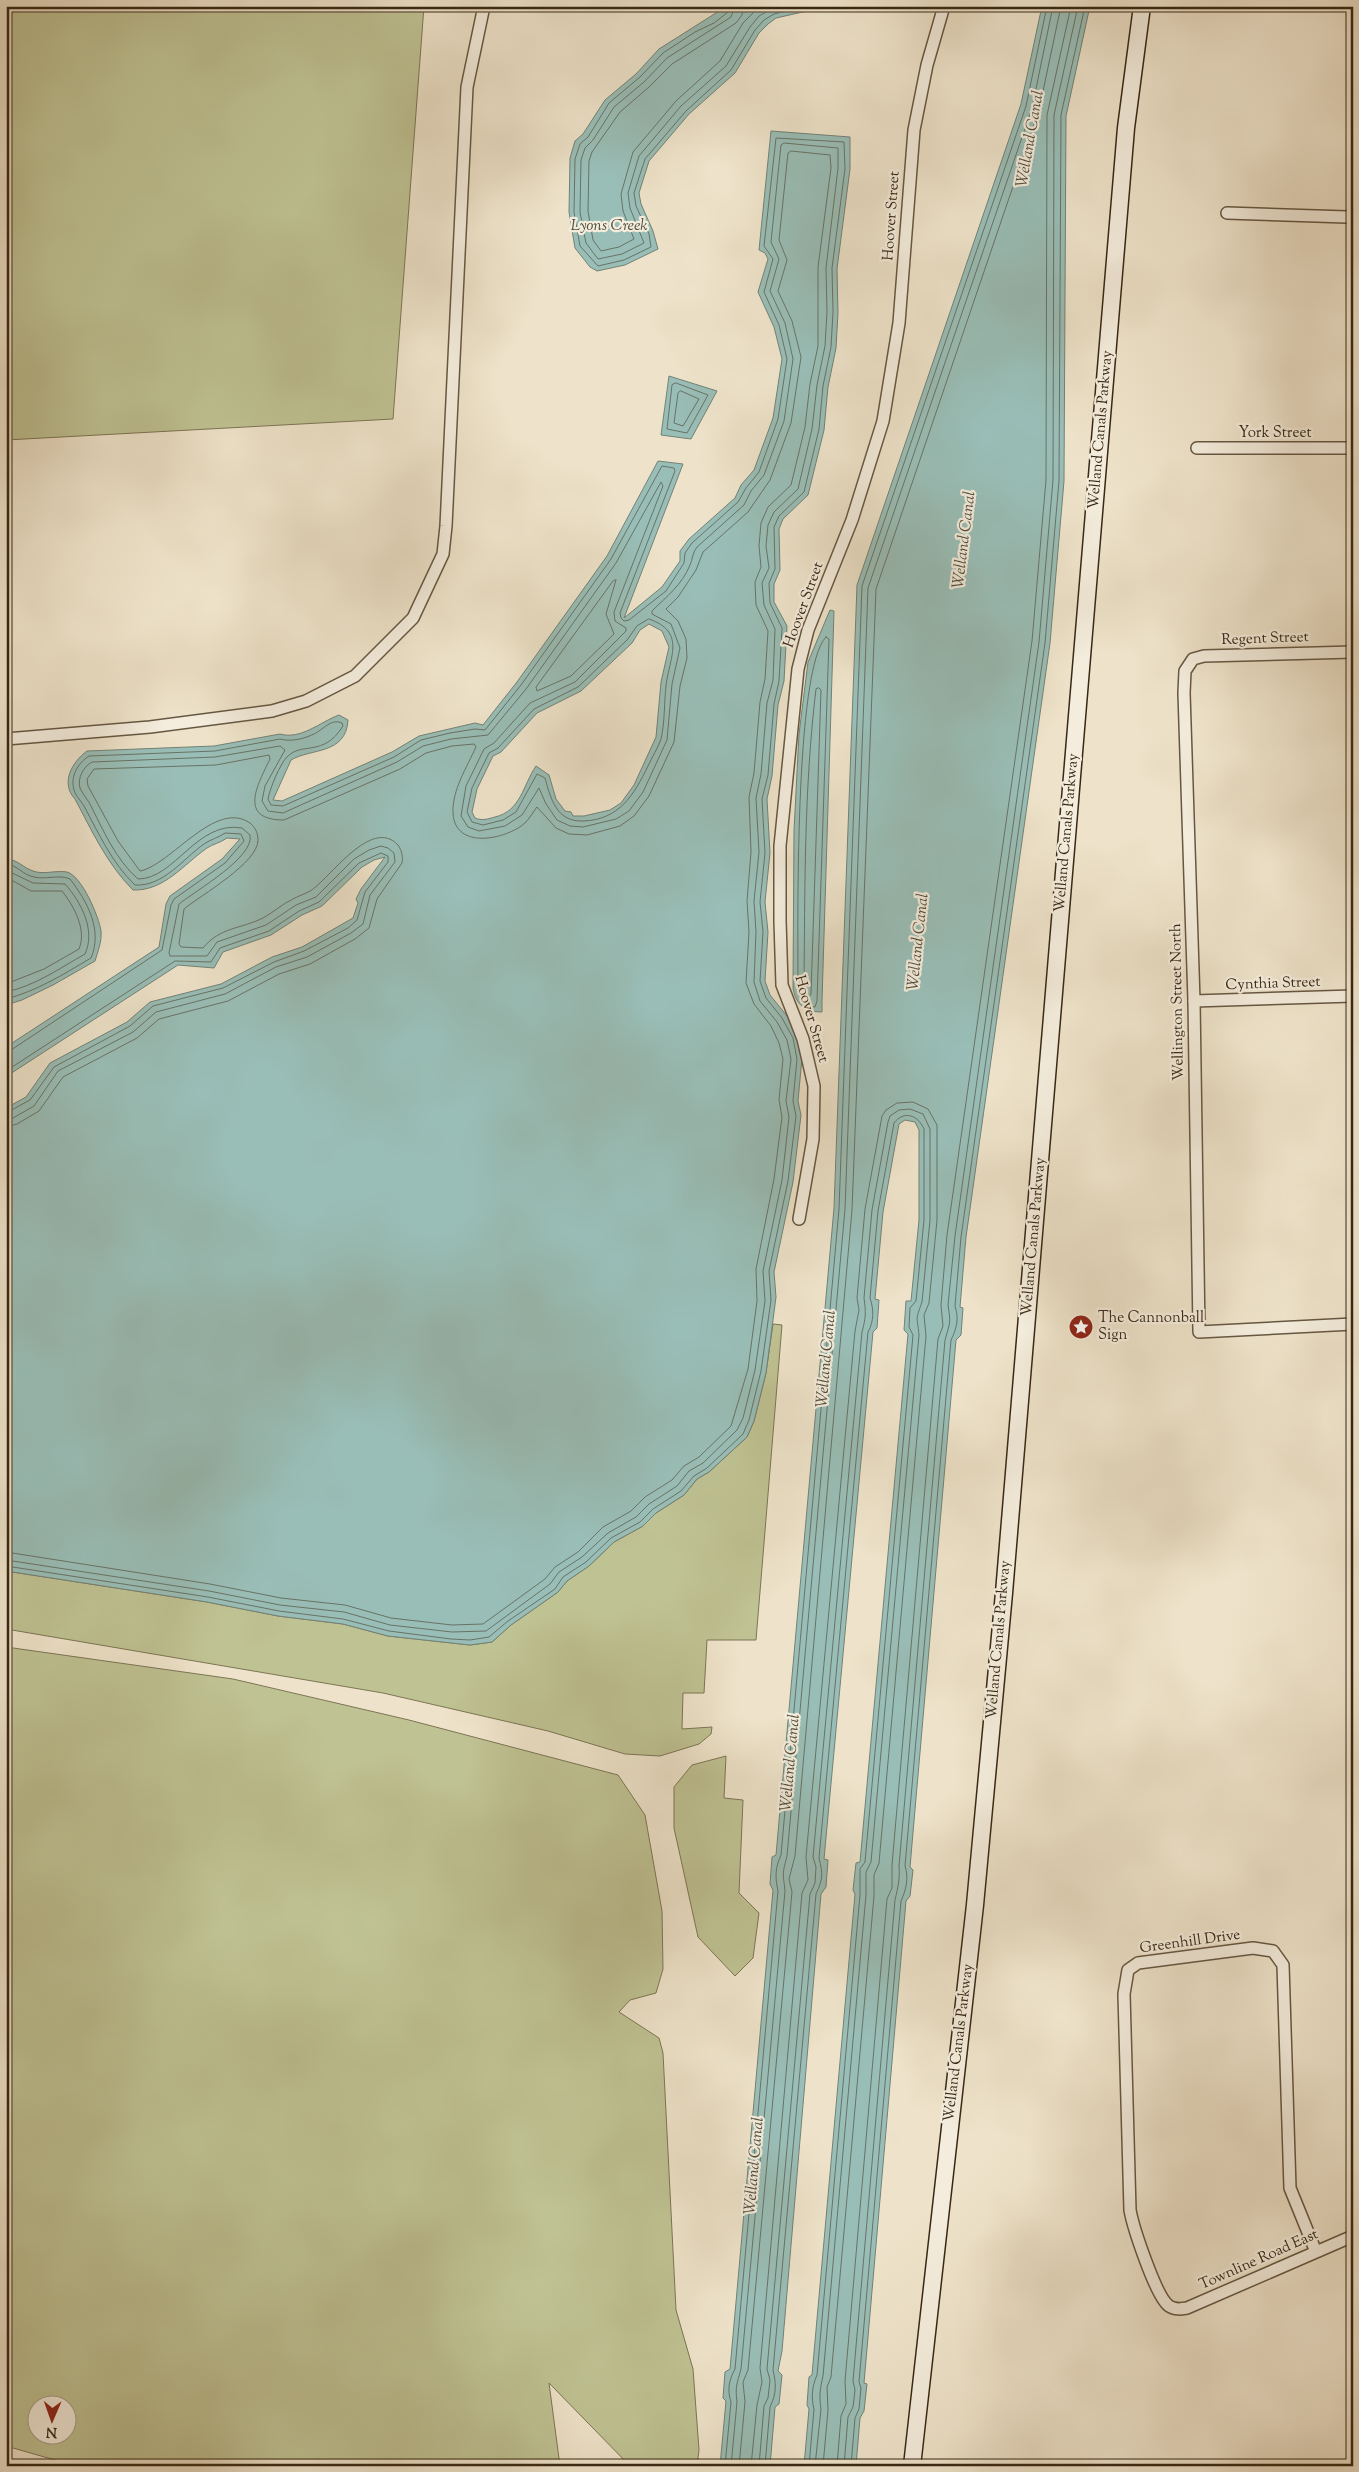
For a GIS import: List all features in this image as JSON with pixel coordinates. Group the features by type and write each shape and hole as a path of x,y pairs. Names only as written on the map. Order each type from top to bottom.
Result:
{"street":[{"path":"6,739 150,727 272,710 306,700 355,676 413,618 442,554 446,526 467,87 484,6"},
{"name":"Hoover Street","path":"799,1219 813,1139 814,1086 803,1039 782,985 780,921 780,846 798,669 808,630 852,520 883,421 899,323 914,130 927,65 944,6"},
{"name":"Welland Canals Parkway","path":"912,2466 975,1905 1005,1583 1126,128 1142,6"},
{"path":"1227,213 1347,217 1353,214"},
{"name":"York Street","path":"1197,448 1353,448"},
{"name":"Regent Street","path":"1185,671 1194,659 1204,656 1353,652"},
{"name":"Wellington Street North","path":"1185,671 1184,693 1194,1001 1199,1332 1353,1324"},
{"name":"Cynthia Street","path":"1194,1001 1353,996"},
{"name":"Greenhill Drive","path":"1177,2309 1164,2302 1136,2236 1130,2210 1124,1982 1128,1970 1138,1963 1253,1948 1273,1951 1282,1966 1290,2188 1316,2252"},
{"name":"Townline Road East","path":"1177,2309 1194,2306 1353,2236"}],"green space":[{"path":"6,6 424,6 393,419 6,440"},
{"path":"773,1324 782,1325 756,1640 707,1640 704,1693 683,1693 682,1729 712,1727 711,1734 699,1744 660,1756 625,1754 548,1731 383,1693 6,1629 6,1571 207,1602 278,1616 343,1624 388,1636 470,1645 492,1642 511,1625 558,1592 567,1581 589,1566 614,1542 643,1526 656,1513 684,1495 697,1479 709,1472 747,1437 754,1421 766,1373"},
{"path":"6,1647 233,1679 409,1720 618,1775 645,1815 662,1911 663,1969 656,1993 630,2000 619,2012 659,2038 663,2053 676,2310 693,2369 699,2450 697,2466 630,2466 549,2383 560,2466 76,2466 6,2446"},
{"path":"726,1756 724,1798 743,1800 739,1893 759,1913 753,1958 735,1976 698,1937 674,1828 674,1787 692,1765"}],"water":[{"name":"Lyons Creek","path":"727,6 817,6 816,9 776,18 768,24 759,33 735,73 689,114 649,161 639,193 641,204 653,231 658,249 625,265 597,271 590,267 575,248 569,212 570,158 575,141 583,134 605,100 636,74 659,49"},
{"name":"Welland Canal","path":"1042,6 1090,6 1066,116 1064,481 1050,643 966,1237 960,1307 963,1308 961,1335 956,1340 910,1867 913,1870 910,1896 906,1901 864,2383 867,2384 864,2411 860,2418 856,2466 804,2466 809,2409 807,2405 809,2377 812,2375 855,1894 853,1890 856,1863 860,1862 908,1334 904,1330 906,1301 911,1301 919,1220 919,1130 915,1122 905,1120 899,1124 883,1212 875,1299 879,1300 877,1328 873,1332 824,1859 828,1860 826,1887 821,1894 782,2351 778,2371 782,2375 779,2404 775,2407 770,2466 720,2466 726,2401 723,2398 725,2372 730,2369 773,1890 770,1884 772,1857 776,1855 834,1208 857,585 1021,104"},
{"path":"771,131 850,137 850,169 837,269 838,313 836,348 828,387 824,430 808,495 783,519 779,529 780,570 774,584 774,602 787,626 784,681 778,705 772,776 767,799 770,853 765,902 768,932 765,981 770,995 787,1016 797,1036 802,1058 798,1101 801,1115 793,1182 774,1272 776,1297 766,1373 754,1421 747,1437 709,1472 697,1479 684,1495 656,1513 643,1526 614,1542 589,1566 567,1581 558,1592 511,1625 492,1642 470,1645 388,1636 343,1624 278,1616 207,1602 6,1571 6,1108 26,1097 50,1063 127,1022 150,1002 221,984 272,957 302,947 353,918 358,903 356,899 361,889 385,857 374,860 362,867 322,906 302,915 271,935 223,952 214,968 178,965 10,1074 6,1087 6,1047 159,947 166,904 170,896 222,859 240,839 227,838 207,848 164,882 144,889 133,890 115,869 71,793 68,780 73,767 87,751 214,746 280,734 295,735 339,715 348,720 346,731 334,745 291,760 273,800 282,801 392,752 419,736 475,723 483,725 517,682 607,556 658,461 683,464 624,618 662,587 680,561 680,551 689,539 735,498 741,485 754,470 773,418 782,359 774,327 758,292 768,259 765,253 759,250","holes":["649,624 662,631 669,647 661,682 656,737 634,785 621,803 610,810 584,816 573,816 571,812 565,811 556,799 549,775 536,766 511,809 504,814 483,820 475,818 472,812 477,789 493,756 501,752 537,713 581,691 632,643 640,630"]},
{"path":"669,376 717,391 691,439 661,435"},
{"path":"830,610 834,611 822,1012 816,1012 806,1009 799,1003 793,988 794,831 799,734 808,662"},
{"path":"6,858 37,872 67,872 73,875 89,898 100,925 101,935 95,961 53,985 22,1000 6,1005"}],"place":[{"name":"The Cannonball Sign","path":"1081,1327"}]}
